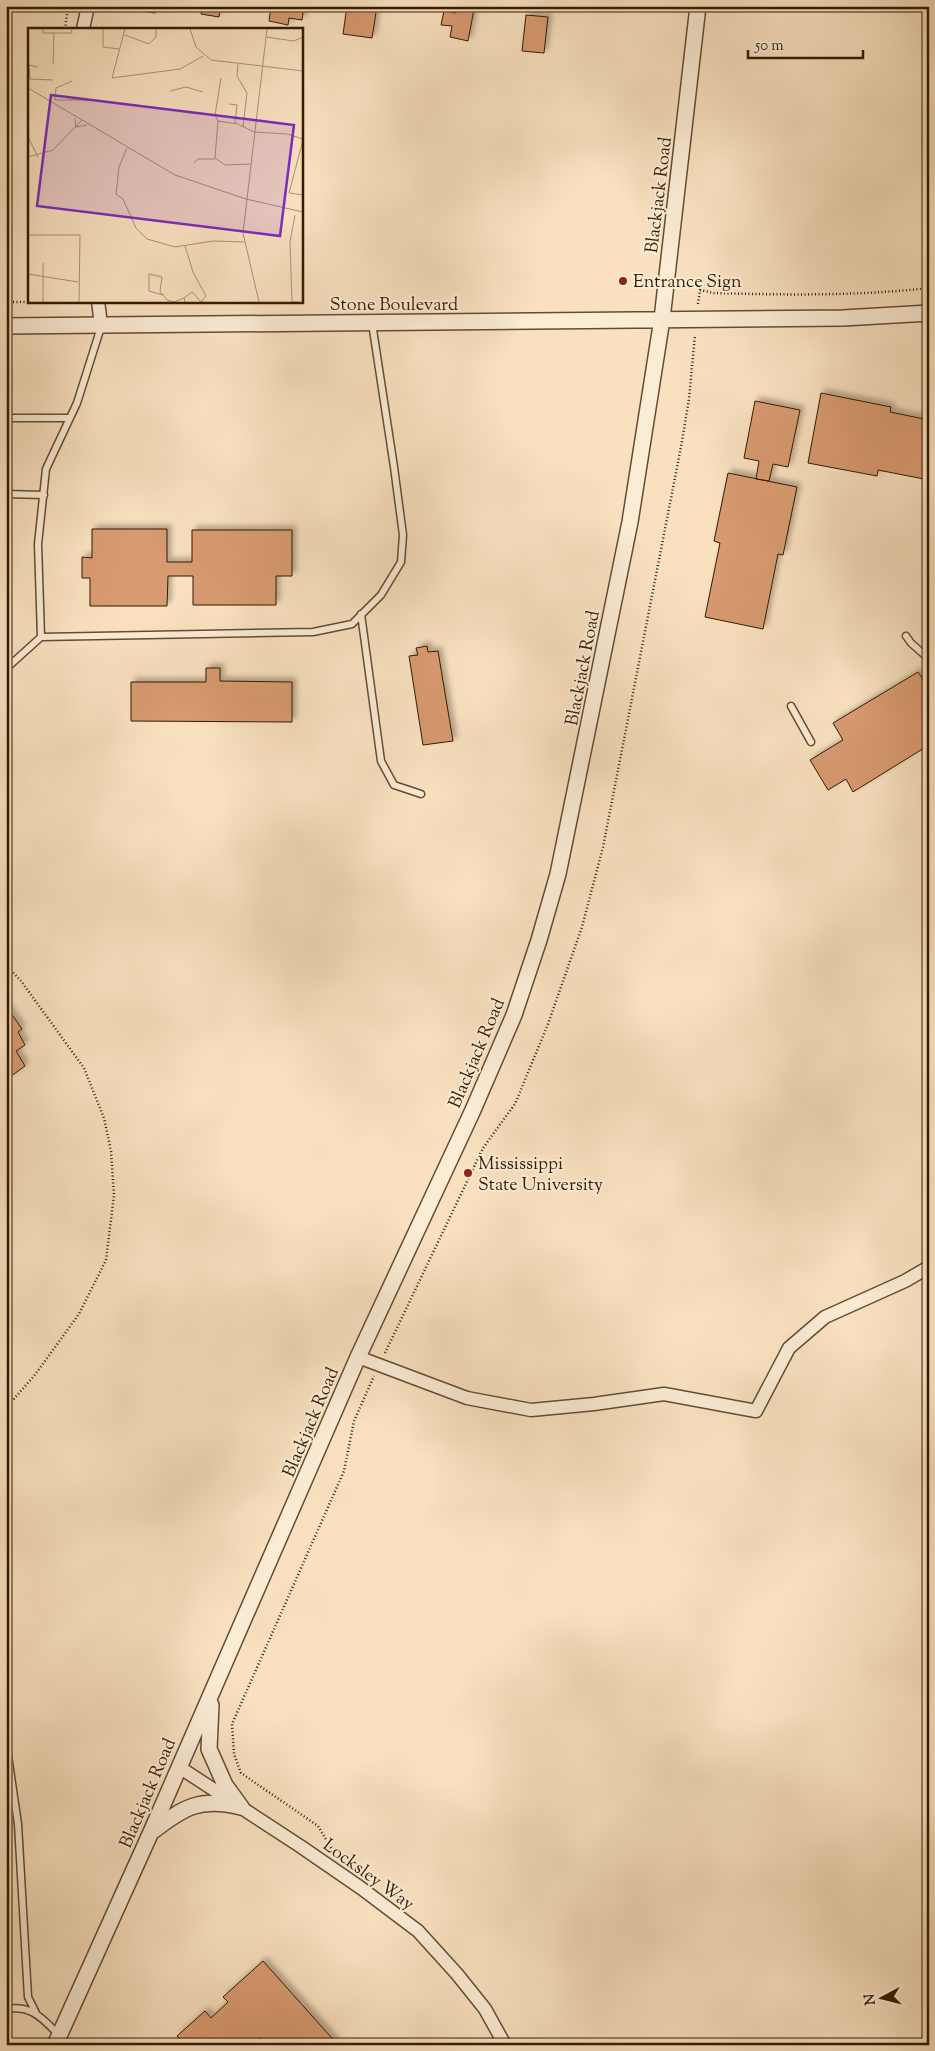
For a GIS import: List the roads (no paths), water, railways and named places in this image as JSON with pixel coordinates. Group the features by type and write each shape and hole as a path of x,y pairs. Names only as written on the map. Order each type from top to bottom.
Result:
{"street":[{"path":"83,28 88,6"},
{"name":"Blackjack Road","path":"57,2040 151,1832 358,1357 473,1110 514,1015 539,940 564,848 630,522 662,319 698,6"},
{"path":"98,302 101,325"},
{"name":"Stone Boulevard","path":"6,326 843,318 929,312"},
{"path":"358,1357 467,1398 531,1410 594,1404 664,1394 756,1411 790,1348 826,1317 905,1281 929,1267"},
{"path":"213,1691 209,1749 225,1785 241,1807"},
{"name":"Locksley Way","path":"179,1767 361,1888 418,1931 457,1974 485,2010 505,2045"},
{"path":"151,1832 173,1816 189,1808 219,1802 241,1807"}],"lane":[{"path":"41,637 313,632 352,624 381,595 401,562 403,535 372,323"},
{"path":"6,665 30,649 41,637 38,544 46,469 77,403 101,325"},
{"path":"6,418 70,418"},
{"path":"6,494 44,495"},
{"path":"361,614 381,761 394,785 421,794"},
{"path":"906,636 929,660"},
{"path":"791,706 811,742"},
{"path":"6,1742 18,1824 28,1997 36,2014 57,2040"},
{"path":"6,2009 19,2007 36,2014"}],"place":[{"name":"Entrance Sign","path":"623,281"},
{"name":"Mississippi State University","path":"468,1173"}]}
